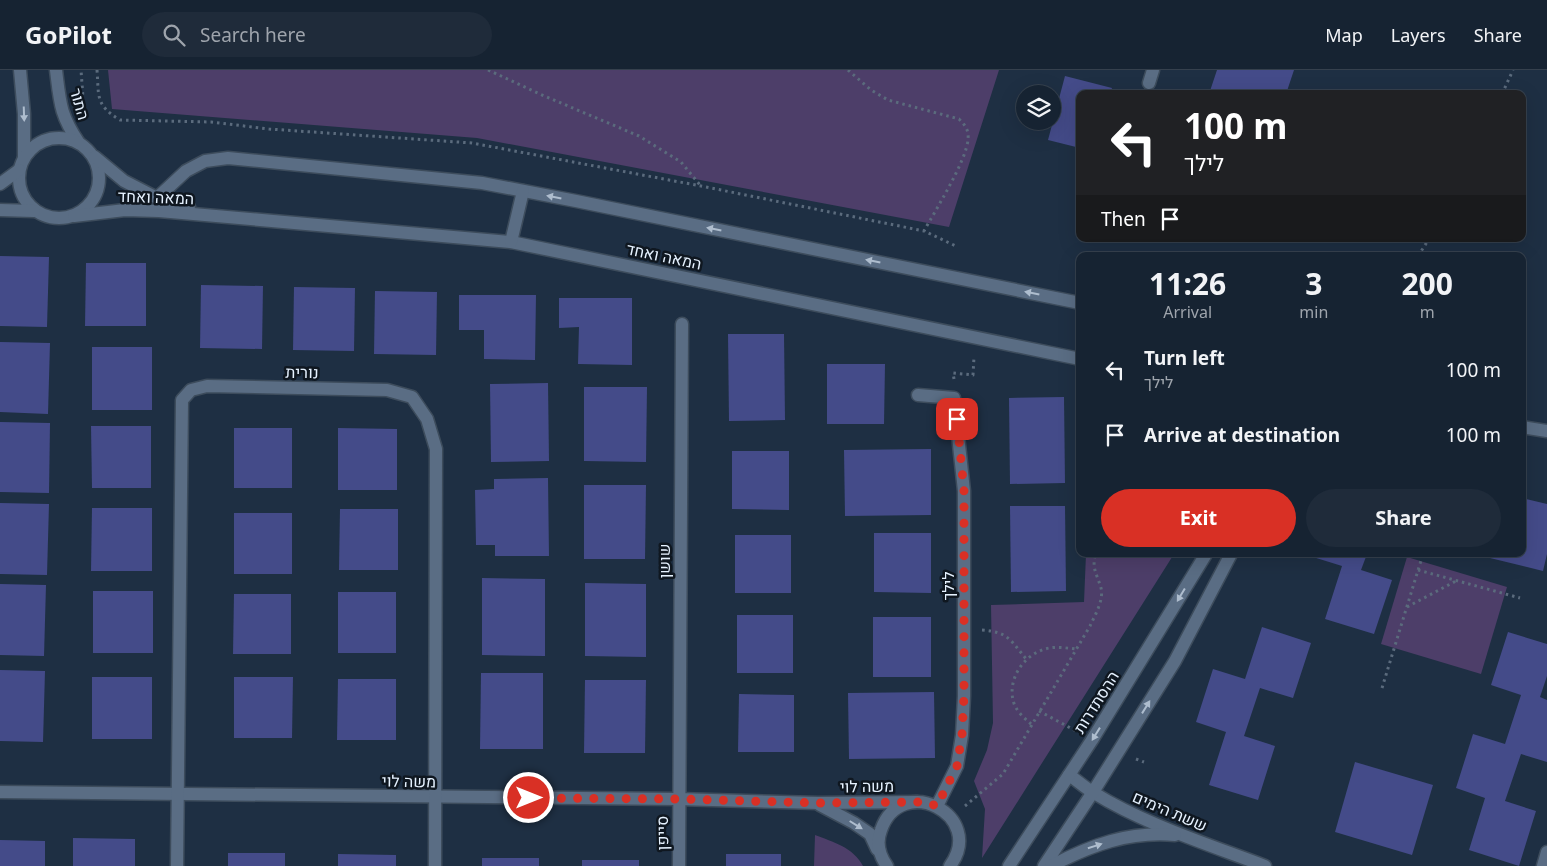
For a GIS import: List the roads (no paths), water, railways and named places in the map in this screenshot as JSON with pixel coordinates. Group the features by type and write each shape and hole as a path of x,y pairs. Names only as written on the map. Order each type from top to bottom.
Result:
{"street":[{"path":"20,70 24,114 24,158"},
{"name":"התור","path":"56,70 60,105 67,126 79,143"},
{"path":"1149,83 1153,70"},
{"path":"55,138 68,139 79,143 92,155 98,166 100,178 98,190 89,205 74,216 60,219 47,217 34,211 20,193 18,182 19,170 24,158 32,148 42,141 55,138"},
{"name":"המאה ואחד","path":"92,155 124,181 157,198 200,211 238,217"},
{"path":"157,198 186,171 206,161 228,158 482,183 1076,302"},
{"path":"0,184 19,170"},
{"path":"511,242 523,191"},
{"path":"0,210 34,211"},
{"name":"המאה ואחד","path":"74,216 125,210 159,211 511,242 1076,358"},
{"name":"שושן","path":"678,799 682,324"},
{"name":"נורית","path":"177,866 182,400 191,390 207,386 387,390 412,397 427,418 436,449 436,797 434,866"},
{"name":"לילך","path":"918,395 954,398 964,491 964,696 962,735 957,766 937,806"},
{"path":"1526,428 1547,431"},
{"name":"ההסתדרות","path":"1009,866 1070,774 1204,557"},
{"path":"1044,866 1175,661 1229,557"},
{"name":"ששת הימים","path":"1070,774 1092,792 1118,807 1186,836 1265,866"},
{"name":"משה לוי","path":"0,792 678,799 818,803 924,802 937,806"},
{"name":"סייפן","path":"678,799 679,866"},
{"path":"884,862 879,850 879,836 883,823 892,812 903,805 917,802"},
{"name":"משה לוי","path":"818,803 870,834 884,862"},
{"path":"937,806 950,818 956,828 959,841 958,853 950,866"},
{"path":"1051,866 1095,845 1125,838 1158,834 1186,836"},
{"path":"1543,866 1547,852"}]}
